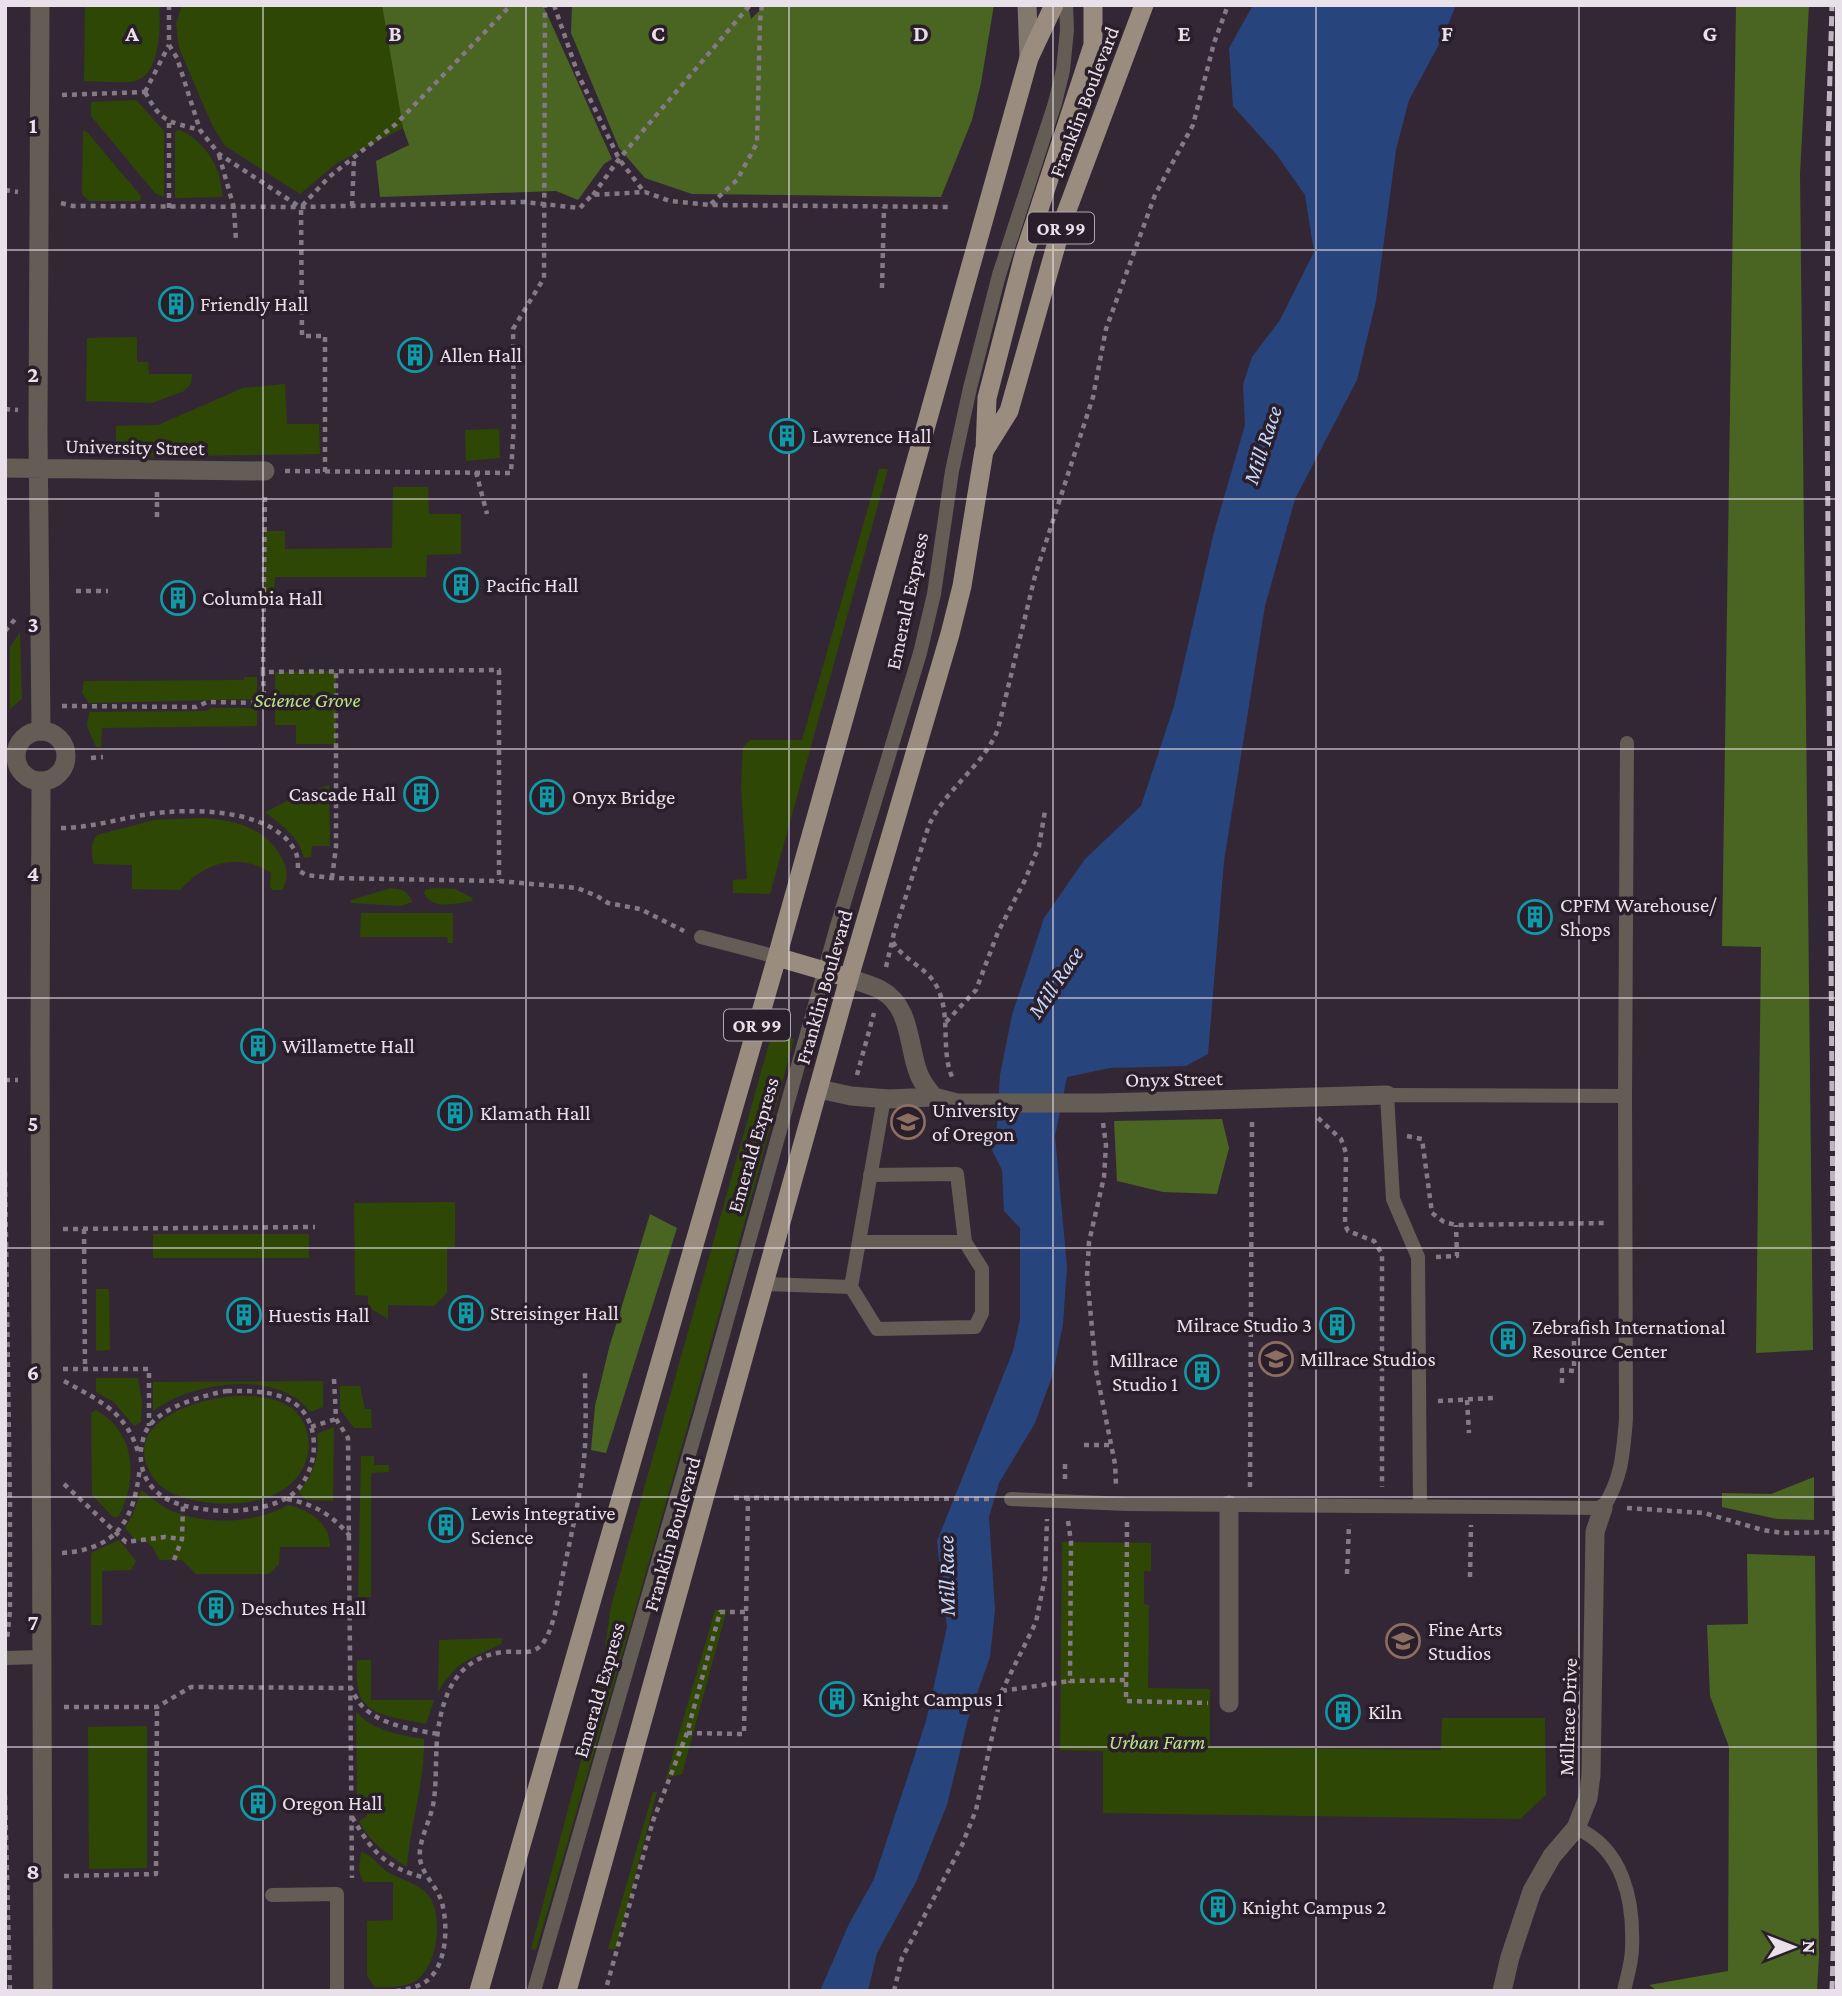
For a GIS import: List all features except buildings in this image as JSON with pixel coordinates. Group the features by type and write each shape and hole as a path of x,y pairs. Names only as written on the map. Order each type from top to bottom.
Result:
{"main road":[{"path":"1027,5 1029,58"},
{"name":"OR 99","path":"479,1991 777,957 1029,58 1054,5"},
{"path":"985,451 987,398 1024,255 1093,45 1093,5"},
{"name":"Franklin Boulevard","path":"567,1991 849,978 953,622 962,586 985,451 1009,411 1063,220 1144,5"},
{"path":"777,957 849,978"}],"street":[{"path":"40,5 41,731"},
{"name":"University Street","path":"5,468 265,471"},
{"path":"41,731 57,737 66,751 66,760 57,775 41,781 33,780 21,771 16,756 20,741 41,731"},
{"path":"41,781 43,1991"},
{"path":"849,978 880,989 899,1008 913,1045 916,1068 934,1097"},
{"name":"Onyx Street","path":"819,1089 852,1096 884,1098 959,1094 1072,1103 1387,1095"},
{"path":"1229,1504 1229,1703"},
{"name":"Millrace Drive","path":"1502,1991 1510,1957 1532,1891 1552,1856 1576,1828 1588,1798 1591,1775 1595,1532 1603,1508"}],"lane":[{"name":"Emerald Express","path":"534,1991 701,1413 824,971 920,653 971,388 999,275 1055,103 1063,70 1067,30 1066,5"},
{"path":"1011,1499 1122,1503 1603,1508 1614,1490 1622,1466 1626,1419 1627,743"},
{"path":"701,937 777,957"},
{"path":"1387,1095 1393,1199 1418,1257 1420,1506"},
{"name":"Onyx Street","path":"1387,1095 1625,1096"},
{"path":"870,1175 957,1174 965,1242 982,1269 982,1313 975,1327 877,1329 850,1287 859,1242 870,1175 884,1098"},
{"path":"859,1242 965,1242"},
{"path":"765,1284 850,1287"},
{"path":"6,1651 42,1657"},
{"path":"1576,1828 1592,1835 1607,1849 1618,1866 1629,1901 1632,1949 1624,1991"},
{"path":"272,1895 337,1894 337,1991"},
{"name":"Emerald Express","path":"527,1991 541,1967"}],"path":[{"path":"145,92 169,45 169,5"},
{"path":"325,472 325,336 302,336 301,207 330,177 396,124 511,5"},
{"path":"40,706 196,707 207,702 264,703 265,471 511,473 514,422 513,330 544,278 545,5"},
{"path":"554,5 578,74 619,159 645,192"},
{"path":"40,196 73,206 234,208 524,202 580,208 750,5"},
{"path":"710,205 737,180 757,143 762,5"},
{"path":"959,1094 947,1066 944,1004 929,975 897,948 893,941 894,933 936,808 979,763 991,747 998,729 1035,576 1093,397 1106,328 1155,195 1193,125 1214,43 1228,5"},
{"path":"169,45 177,58 200,130 219,154 301,207"},
{"path":"39,96 145,92"},
{"path":"145,92 156,113 169,121 200,130"},
{"path":"169,121 169,208"},
{"path":"219,154 234,208 236,241"},
{"path":"352,206 354,159"},
{"path":"592,195 645,192 670,201 710,205 951,207"},
{"path":"882,288 884,207"},
{"path":"157,470 157,522"},
{"path":"475,472 487,514"},
{"path":"76,591 108,591"},
{"path":"263,672 499,670 499,881"},
{"path":"332,878 336,847 336,671"},
{"path":"92,758 103,757"},
{"path":"946,1022 976,989 998,932 1026,880 1039,846 1045,811"},
{"path":"41,828 78,828 167,812 219,812 242,817 271,829 284,839 296,854 298,870 306,875 332,878 499,881 577,888 597,895 608,903 640,909 673,927 701,937"},
{"path":"1304,1097 1320,1121 1341,1139 1346,1153 1345,1225 1348,1231 1374,1241 1382,1255 1382,1506"},
{"path":"1250,1504 1252,1100"},
{"path":"1101,1103 1106,1145 1104,1177 1089,1242 1087,1276 1096,1370 1122,1503 1126,1701 1229,1703"},
{"path":"1389,1133 1422,1139 1432,1213 1444,1222 1456,1225 1625,1222"},
{"path":"5,1172 10,1504 10,1611 6,1651"},
{"path":"1456,1225 1457,1256"},
{"path":"41,1228 315,1227"},
{"path":"42,1554 83,1551 100,1545 116,1532 130,1513 137,1492 142,1440 149,1426 149,1369 85,1369 84,1229"},
{"path":"1562,1383 1562,1370 1574,1371 1574,1327 1626,1327"},
{"path":"41,1369 102,1402 118,1414 133,1436 144,1476 154,1491 164,1499 183,1506 220,1511 244,1510 286,1499 300,1501 337,1520 350,1536"},
{"path":"396,1991 414,1988 429,1980 439,1966 446,1925 442,1900 427,1878 421,1863 420,1849 434,1802 438,1734 450,1685 461,1671 479,1660 504,1652 522,1654 536,1650 545,1639 558,1601 576,1518 584,1457 585,1369"},
{"path":"334,1379 336,1419 348,1438 352,1878"},
{"path":"149,1426 171,1410 206,1395 247,1391 280,1396 305,1413 311,1427 314,1455 311,1467 297,1490 286,1499"},
{"path":"1421,1401 1493,1398"},
{"path":"1467,1401 1469,1433"},
{"path":"311,1427 336,1419"},
{"path":"1084,1445 1111,1445"},
{"path":"42,1465 126,1542 165,1537 182,1539"},
{"path":"734,1498 1011,1499"},
{"path":"687,1733 744,1734 748,1498"},
{"path":"894,1991 902,1958 962,1845 976,1810 1003,1691 1036,1622 1045,1577 1047,1500"},
{"path":"1065,1501 1070,1542 1070,1681"},
{"path":"174,1560 182,1539 183,1506"},
{"path":"1347,1574 1349,1506"},
{"path":"1470,1577 1471,1507"},
{"path":"1603,1508 1653,1508 1704,1513 1762,1530 1783,1533 1837,1532"},
{"path":"607,1985 653,1821 687,1733 720,1612 745,1612"},
{"path":"1003,1691 1070,1681 1126,1680"},
{"path":"42,1709 157,1707 191,1687 351,1688"},
{"path":"351,1688 361,1705 370,1712 393,1723 438,1734"},
{"path":"42,1876 156,1874 157,1707"},
{"path":"5,1796 9,1991"},
{"path":"352,1816 363,1836 388,1863 402,1872 427,1878"}],"green space":[{"path":"85,5 159,5 157,49 150,70 143,77 129,82 84,81"},
{"path":"182,5 382,5 403,128 337,163 300,194 225,146 212,125 179,48 176,24"},
{"path":"382,5 543,5 612,159 604,164 578,200 556,191 380,197 376,161 409,145 403,128"},
{"path":"572,5 748,5 751,19 765,5 994,5 972,120 941,197 692,194 645,178 619,148 571,33"},
{"path":"1736,5 1809,5 1800,174 1813,1350 1756,1353 1761,947 1722,946"},
{"path":"136,100 164,131 164,197 155,193 91,116 91,102"},
{"path":"83,130 141,196 140,201 89,201 82,194"},
{"path":"179,130 197,141 215,164 223,197 175,198 175,131"},
{"path":"137,337 137,362 148,362 149,374 192,374 191,384 184,391 152,403 86,401 87,338"},
{"path":"285,384 287,424 319,424 320,454 116,457 116,426 158,425 243,388"},
{"path":"499,429 500,458 466,461 465,430"},
{"path":"879,469 888,469 770,894 733,893 733,880 747,879 741,787 743,747 750,740 802,740"},
{"path":"393,487 428,487 429,514 461,514 461,554 427,555 426,577 275,577 274,593 264,593 265,531 285,531 285,549 392,548"},
{"path":"20,632 22,699 10,709 10,647"},
{"name":"Science Grove","path":"336,671 336,744 296,744 296,725 275,725 275,672"},
{"path":"244,677 257,677 257,699 89,703 82,693 84,681 244,680"},
{"path":"211,708 257,708 257,726 102,728 101,747 96,747 87,726 89,712 207,711"},
{"path":"329,785 330,846 312,846 311,857 304,858 294,837 265,812"},
{"path":"202,818 237,823 267,839 275,847 285,866 286,878 282,890 272,890 271,873 246,863 223,863 211,867 180,890 132,889 132,865 94,864 92,849 97,835 154,820"},
{"path":"391,888 404,891 412,902 400,906 351,903 351,900"},
{"path":"455,889 473,898 472,901 439,904 428,899 424,893 425,890"},
{"path":"361,913 453,913 453,943 448,943 447,937 360,937"},
{"path":"772,1033 794,1039 635,1609 536,1950 531,1949 598,1696 611,1606"},
{"path":"1222,1119 1229,1148 1217,1194 1163,1192 1117,1181 1114,1121"},
{"path":"455,1202 455,1247 447,1247 447,1293 434,1306 388,1305 388,1319 368,1307 368,1296 355,1295 354,1203"},
{"path":"650,1214 677,1228 606,1453 591,1450 595,1406 609,1348"},
{"path":"153,1234 309,1234 309,1258 153,1258"},
{"path":"96,1289 109,1289 110,1350 96,1351"},
{"path":"96,1378 138,1378 142,1402 141,1422 134,1426 114,1402 96,1392"},
{"path":"323,1381 323,1407 310,1412 296,1398 277,1389 233,1384 189,1393 153,1411 153,1382"},
{"path":"340,1386 360,1386 365,1409 371,1409 372,1428 354,1428 340,1409"},
{"path":"235,1396 259,1397 283,1403 294,1410 302,1420 309,1443 303,1467 297,1478 287,1487 265,1498 226,1504 201,1502 173,1494 155,1481 145,1459 145,1444 151,1431 161,1421 191,1405"},
{"path":"96,1410 119,1431 130,1457 129,1487 119,1516 114,1518 92,1495 91,1413"},
{"path":"334,1427 333,1501 307,1500 298,1492 308,1480 314,1465 317,1434"},
{"path":"361,1456 374,1456 374,1465 389,1465 389,1472 371,1473 371,1597 358,1597"},
{"path":"1814,1477 1814,1520 1777,1519 1722,1507 1722,1493 1771,1494"},
{"path":"141,1490 172,1511 204,1519 248,1519 263,1516 288,1505 296,1507 318,1519 327,1531 330,1547 280,1547 279,1564 269,1574 196,1574 182,1560 159,1560 151,1545 145,1541 136,1541 125,1528"},
{"path":"119,1540 136,1561 131,1570 102,1571 102,1625 91,1625 91,1553"},
{"name":"Urban Farm","path":"1062,1542 1151,1543 1151,1571 1144,1571 1144,1604 1149,1605 1148,1688 1210,1689 1210,1747 1441,1750 1442,1718 1545,1718 1546,1795 1520,1819 1103,1813 1103,1751 1060,1750"},
{"path":"1747,1554 1815,1556 1819,1956 1817,1991 1658,1991 1649,1985 1728,1971 1729,1747 1710,1696 1707,1625 1748,1624"},
{"path":"727,1609 682,1774 666,1778 715,1610"},
{"path":"503,1638 501,1644 458,1666 438,1692 439,1640"},
{"path":"357,1660 371,1660 371,1700 434,1700 426,1724 387,1716 369,1707 359,1693"},
{"path":"356,1711 378,1728 424,1739 422,1772 407,1867 374,1842 359,1821 367,1816 367,1806 357,1799"},
{"path":"147,1726 147,1868 89,1869 88,1727"},
{"path":"653,1792 657,1792 616,1949 608,1949"},
{"path":"361,1852 386,1871 419,1887 433,1903 437,1926 434,1952 424,1973 408,1984 375,1987 367,1976 367,1921 393,1920 393,1882 363,1882 359,1870"}],"water":[{"name":"Mill Race","path":"1253,5 1456,5 1443,37 1409,100 1396,150 1376,301 1357,380 1295,499 1265,606 1224,861 1208,1054 1186,1066 1110,1068 1067,1077 1055,1136 1067,1267 1063,1324 1053,1374 1035,1423 999,1483 989,1517 995,1610 990,1657 968,1719 947,1805 916,1882 877,1953 868,1991 820,1991 849,1924 874,1879 926,1721 947,1627 937,1541 1013,1351 1020,1319 1020,1228 1004,1211 1002,1170 992,1150 997,1126 1000,1075 1012,1015 1044,918 1085,859 1141,806 1174,706 1214,532 1245,425 1243,385 1252,357 1280,320 1314,252 1305,195 1277,155 1233,106 1229,48"}],"railway":[{"path":"1832,5 1828,145 1827,395 1835,1512 1836,1852 1832,1991"}],"place":[{"name":"Friendly Hall","path":"176,304"},
{"name":"Allen Hall","path":"415,355"},
{"name":"Lawrence Hall","path":"787,436"},
{"name":"Pacific Hall","path":"461,585"},
{"name":"Columbia Hall","path":"178,598"},
{"name":"Cascade Hall","path":"421,794"},
{"name":"Onyx Bridge","path":"547,797"},
{"name":"CPFM Warehouse/ Shops","path":"1535,917"},
{"name":"Willamette Hall","path":"258,1046"},
{"name":"Klamath Hall","path":"455,1113"},
{"name":"University of Oregon","path":"908,1122"},
{"name":"Streisinger Hall","path":"466,1313"},
{"name":"Huestis Hall","path":"244,1315"},
{"name":"Milrace Studio 3","path":"1337,1325"},
{"name":"Zebrafish International Resource Center","path":"1508,1339"},
{"name":"Millrace Studios","path":"1276,1359"},
{"name":"Millrace Studio 1","path":"1202,1372"},
{"name":"Lewis Integrative Science","path":"446,1525"},
{"name":"Deschutes Hall","path":"216,1608"},
{"name":"Fine Arts Studios","path":"1403,1641"},
{"name":"Knight Campus 1","path":"837,1699"},
{"name":"Kiln","path":"1343,1712"},
{"name":"Oregon Hall","path":"258,1803"},
{"name":"Knight Campus 2","path":"1218,1907"}]}
